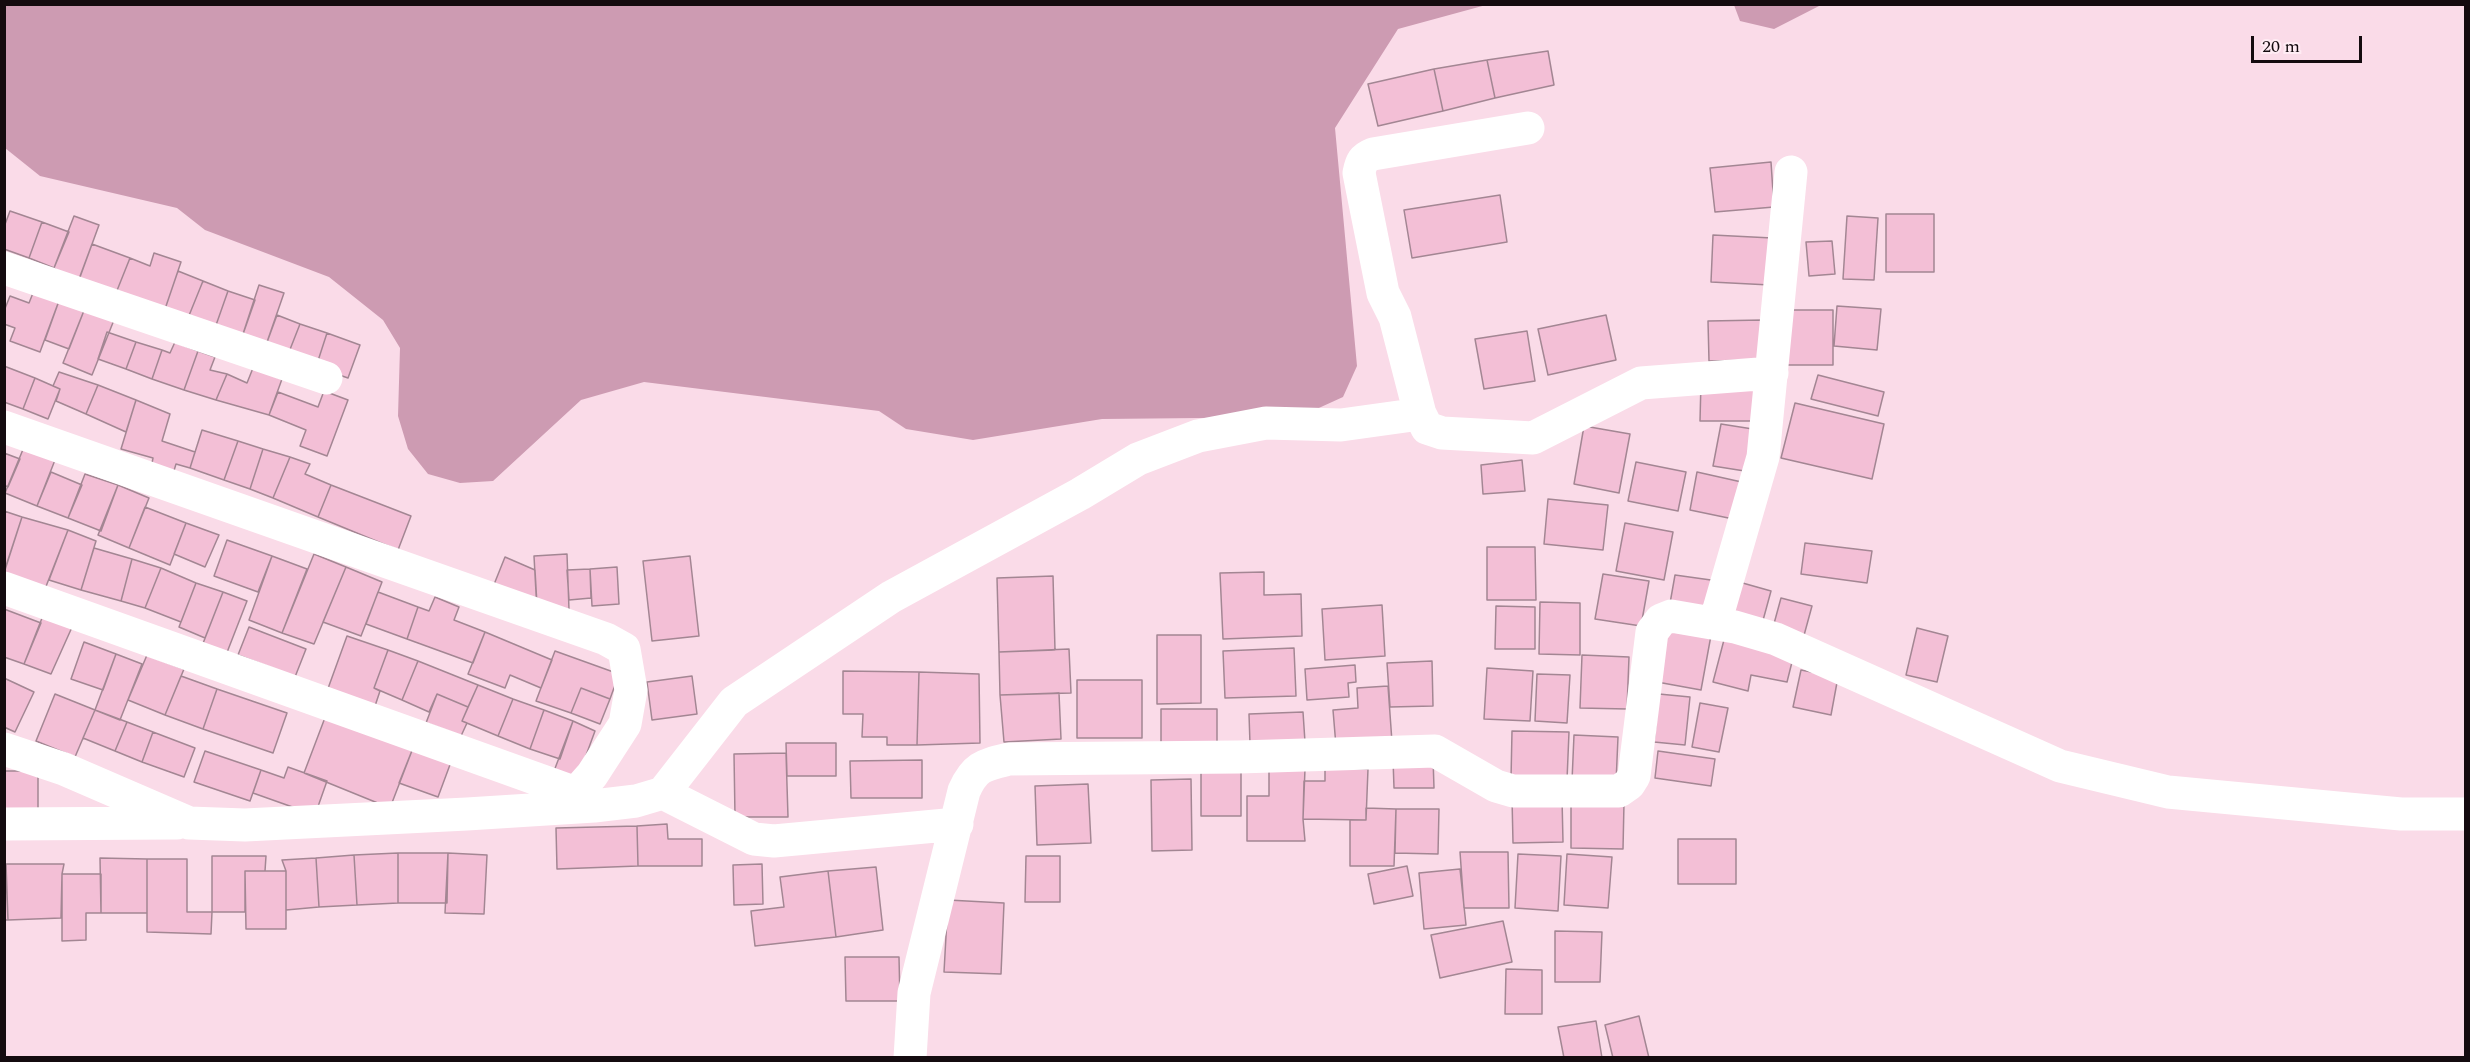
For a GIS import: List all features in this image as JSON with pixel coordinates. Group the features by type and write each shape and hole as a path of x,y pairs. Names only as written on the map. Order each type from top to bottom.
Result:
{"street":[{"path":"1528,128 1373,154 1365,158 1360,165 1359,173 1383,293 1395,316 1420,414 1427,428 1442,433 1533,438 1641,383 1772,373"},
{"path":"1715,623 1763,457 1791,172"},
{"path":"4,268 326,378"},
{"path":"4,824 245,825 585,799 636,801 663,794 734,702 891,597 1080,495 1138,459 1198,436 1266,423 1341,425 1420,414"},
{"path":"4,427 606,639 624,649 631,690 625,724 592,775 585,799"},
{"path":"4,588 585,799"},
{"path":"910,1058 914,993 964,791 972,775 985,765 1009,759 1239,757 1435,751 1496,786 1513,791 1619,791 1629,784 1634,776 1652,632 1661,620 1671,616 1715,623 1776,639 2060,766 2168,792 2401,814 2466,814"},
{"path":"4,749 64,769 189,823"},
{"path":"663,794 754,839 774,841 957,824"}],"shaded area":[{"path":"1734,4 1821,5 1774,29 1740,21"},
{"path":"4,5 1486,5 1398,29 1335,128 1357,366 1343,397 1299,417 1102,419 973,440 906,429 879,411 644,382 581,400 493,481 460,483 428,474 408,449 398,416 400,348 383,320 329,277 205,230 177,208 40,176 5,148"}],"building":[{"path":"1548,51 1554,85 1495,98 1487,60"},
{"path":"1487,60 1495,98 1443,111 1434,69"},
{"path":"1434,69 1443,111 1378,126 1368,84"},
{"path":"1771,162 1774,207 1715,212 1710,168"},
{"path":"1500,195 1507,242 1412,258 1404,210"},
{"path":"10,211 42,222 29,258 4,249 4,227"},
{"path":"1886,214 1934,214 1934,272 1886,272"},
{"path":"74,216 99,225 76,288 54,268"},
{"path":"1847,216 1878,218 1874,280 1843,279"},
{"path":"42,222 69,232 54,268 29,258"},
{"path":"1713,235 1772,238 1770,285 1711,282"},
{"path":"1832,241 1835,274 1809,276 1806,242"},
{"path":"92,244 130,258 116,293 79,279"},
{"path":"154,253 181,262 164,312 116,293 130,258 150,266"},
{"path":"178,271 203,281 188,318 164,312"},
{"path":"203,281 228,291 215,328 188,318"},
{"path":"259,285 284,293 266,345 242,337"},
{"path":"35,288 60,298 40,352 10,341 15,328 4,324 4,311 10,296 29,303"},
{"path":"228,291 255,300 242,337 215,328"},
{"path":"60,298 85,308 69,349 45,340"},
{"path":"1837,306 1881,309 1877,350 1834,346"},
{"path":"85,308 114,320 92,375 63,363"},
{"path":"1787,310 1833,310 1833,365 1787,365"},
{"path":"277,315 300,324 289,352 266,345"},
{"path":"1606,315 1616,360 1548,375 1538,329"},
{"path":"1763,320 1765,360 1709,361 1708,321"},
{"path":"300,324 327,333 316,367 289,352"},
{"path":"1527,331 1535,381 1484,389 1475,339"},
{"path":"107,332 136,342 126,369 98,359"},
{"path":"327,333 360,345 348,378 316,367"},
{"path":"136,342 162,350 152,379 126,369"},
{"path":"175,342 198,351 184,390 152,379 162,350 170,353"},
{"path":"198,351 215,357 210,370 227,374 216,400 184,390"},
{"path":"4,366 35,378 23,409 4,402"},
{"path":"253,368 282,379 269,415 216,400 227,374 247,383"},
{"path":"59,372 98,385 86,414 56,401 60,389 53,386"},
{"path":"1818,375 1884,392 1878,416 1811,399"},
{"path":"35,378 60,389 48,419 23,409"},
{"path":"1701,382 1759,383 1758,421 1700,421"},
{"path":"98,385 136,400 126,432 86,414"},
{"path":"324,391 348,400 327,456 300,446 306,430 269,415 278,392 318,407"},
{"path":"136,400 170,414 162,441 195,452 190,468 176,464 173,474 151,468 153,458 121,449"},
{"path":"1795,403 1884,424 1872,479 1781,458"},
{"path":"1721,424 1759,430 1751,472 1713,466"},
{"path":"1584,426 1630,434 1619,493 1574,484"},
{"path":"202,430 238,441 224,480 190,468"},
{"path":"238,441 263,449 250,489 224,480"},
{"path":"24,447 55,460 37,506 5,493"},
{"path":"263,449 290,457 273,498 250,489"},
{"path":"4,453 20,459 8,487 4,485"},
{"path":"290,457 310,464 305,474 331,485 318,517 273,498"},
{"path":"1522,460 1525,491 1483,494 1481,465"},
{"path":"1636,462 1686,472 1678,511 1628,501"},
{"path":"51,472 82,485 68,518 37,506"},
{"path":"1697,472 1746,483 1738,520 1690,510"},
{"path":"85,474 118,485 101,531 68,518"},
{"path":"118,485 149,498 129,548 98,535"},
{"path":"331,485 411,516 398,550 318,517"},
{"path":"1548,499 1608,505 1603,550 1544,544"},
{"path":"145,507 186,523 170,565 129,548"},
{"path":"4,511 22,517 4,572"},
{"path":"22,517 68,530 45,589 4,573"},
{"path":"186,523 219,535 205,567 174,554"},
{"path":"1625,523 1673,532 1664,580 1616,571"},
{"path":"68,530 96,541 81,590 49,580"},
{"path":"227,540 272,556 258,592 214,576"},
{"path":"1805,543 1872,551 1867,583 1801,574"},
{"path":"1487,547 1535,547 1536,600 1487,600"},
{"path":"94,548 132,559 121,601 81,590"},
{"path":"314,554 346,567 314,644 282,633"},
{"path":"567,554 569,610 537,611 534,556"},
{"path":"272,556 307,569 282,633 249,620"},
{"path":"690,556 699,636 652,641 643,561"},
{"path":"505,557 535,570 537,605 493,587"},
{"path":"132,559 161,568 145,608 121,601"},
{"path":"346,567 382,582 361,636 323,622"},
{"path":"617,567 619,604 592,606 590,569"},
{"path":"161,568 196,583 181,622 145,608"},
{"path":"590,569 591,598 569,600 567,570"},
{"path":"1264,572 1264,595 1301,594 1302,636 1223,639 1220,573"},
{"path":"1603,574 1649,581 1641,626 1595,619"},
{"path":"1675,575 1718,581 1713,616 1669,609"},
{"path":"1053,576 1055,650 999,652 997,578"},
{"path":"1732,580 1771,591 1762,624 1723,612"},
{"path":"196,583 223,592 205,638 179,627"},
{"path":"223,592 247,601 226,655 202,646"},
{"path":"378,592 418,607 407,639 366,624"},
{"path":"435,597 459,607 454,620 485,632 473,663 407,639 418,607 429,611"},
{"path":"1781,598 1812,606 1803,639 1772,631"},
{"path":"1540,602 1580,603 1580,655 1539,654"},
{"path":"1382,605 1385,656 1325,660 1322,609"},
{"path":"1496,606 1535,607 1535,649 1495,649"},
{"path":"4,609 41,623 24,664 4,657"},
{"path":"44,613 73,625 51,674 24,664"},
{"path":"1668,622 1712,630 1701,690 1657,682"},
{"path":"249,627 306,649 295,677 238,655"},
{"path":"1917,628 1948,636 1937,682 1906,675"},
{"path":"485,632 552,660 541,688 510,675 505,688 468,674"},
{"path":"1157,635 1201,635 1201,703 1157,704"},
{"path":"347,636 388,650 374,688 380,691 373,712 326,694"},
{"path":"1725,636 1795,650 1787,682 1751,675 1748,691 1713,682"},
{"path":"84,642 116,654 103,690 71,679"},
{"path":"1294,648 1296,696 1225,698 1223,651"},
{"path":"1069,649 1071,693 1000,695 999,652"},
{"path":"388,650 418,661 402,700 374,688"},
{"path":"555,651 619,674 610,699 581,688 571,713 536,701"},
{"path":"116,654 142,664 120,720 95,710"},
{"path":"147,655 184,669 165,715 128,700"},
{"path":"1582,655 1629,657 1627,709 1580,708"},
{"path":"418,661 478,685 468,707 437,694 429,712 402,700"},
{"path":"1432,661 1433,706 1390,707 1387,663"},
{"path":"1355,665 1356,682 1348,683 1349,697 1307,700 1305,669"},
{"path":"1487,668 1533,671 1530,721 1484,719"},
{"path":"1801,670 1838,677 1831,715 1793,707"},
{"path":"843,671 919,672 917,745 887,745 887,737 862,737 863,714 843,714"},
{"path":"919,672 979,674 980,743 917,745"},
{"path":"1537,674 1570,675 1567,723 1535,721"},
{"path":"181,676 217,689 203,729 165,715"},
{"path":"692,676 697,714 652,720 647,682"},
{"path":"4,678 34,692 15,732 4,727"},
{"path":"1077,680 1142,680 1142,738 1077,738"},
{"path":"478,685 513,699 498,736 462,721"},
{"path":"1388,686 1392,742 1336,746 1333,710 1358,708 1357,688"},
{"path":"581,688 610,699 600,724 571,713"},
{"path":"217,689 287,713 273,753 203,729"},
{"path":"1059,693 1061,739 1004,742 1000,695"},
{"path":"55,694 95,710 75,757 36,741"},
{"path":"437,694 468,707 462,721 467,723 461,736 426,723"},
{"path":"1659,694 1690,697 1685,745 1654,742"},
{"path":"513,699 544,710 530,749 498,736"},
{"path":"1700,703 1728,708 1719,752 1692,747"},
{"path":"1161,709 1217,709 1217,744 1161,744"},
{"path":"95,710 127,722 115,751 83,738"},
{"path":"544,710 573,721 560,759 530,749"},
{"path":"1303,712 1305,742 1250,744 1249,714"},
{"path":"326,715 413,748 390,808 304,773"},
{"path":"573,721 595,731 577,780 554,771"},
{"path":"127,722 153,732 142,762 115,751"},
{"path":"1512,731 1569,732 1567,780 1511,779"},
{"path":"153,732 195,748 184,777 142,762"},
{"path":"1574,735 1618,737 1616,783 1572,781"},
{"path":"786,743 836,743 836,776 787,776"},
{"path":"413,748 451,762 438,797 399,783"},
{"path":"205,751 261,770 250,801 194,782"},
{"path":"1658,751 1715,759 1711,786 1655,778"},
{"path":"786,753 788,817 735,817 734,754"},
{"path":"1433,758 1434,788 1394,788 1393,759"},
{"path":"922,760 922,798 851,798 850,761"},
{"path":"288,767 327,781 315,815 253,793 261,770 284,778"},
{"path":"1201,767 1241,767 1241,816 1201,816"},
{"path":"1325,768 1368,769 1366,820 1303,819 1304,781 1325,781"},
{"path":"1269,769 1305,769 1303,819 1305,841 1247,841 1247,796 1269,796"},
{"path":"4,771 38,771 38,812 4,813"},
{"path":"1191,779 1192,850 1152,851 1151,780"},
{"path":"1088,784 1091,843 1037,845 1035,786"},
{"path":"1512,798 1562,798 1563,842 1513,843"},
{"path":"1571,803 1624,803 1623,849 1571,848"},
{"path":"1366,808 1396,809 1394,866 1350,866 1350,820 1366,820"},
{"path":"1396,809 1439,809 1438,854 1395,853"},
{"path":"667,824 668,839 702,839 702,866 638,866 637,826"},
{"path":"637,826 638,866 557,869 556,828"},
{"path":"1678,839 1736,839 1736,884 1678,884"},
{"path":"1460,852 1508,852 1509,908 1464,908"},
{"path":"398,853 448,853 447,903 398,903"},
{"path":"398,853 398,903 357,905 354,855"},
{"path":"448,853 487,855 484,914 445,913"},
{"path":"1518,854 1561,856 1558,911 1515,908"},
{"path":"1567,854 1612,857 1608,908 1564,905"},
{"path":"354,855 357,905 319,907 316,858"},
{"path":"212,856 266,856 265,871 245,871 245,912 212,912"},
{"path":"1026,856 1060,856 1060,902 1025,902"},
{"path":"100,858 147,859 147,913 101,913"},
{"path":"316,858 319,907 286,910 286,871 282,860"},
{"path":"147,859 187,859 187,912 212,912 211,934 147,932"},
{"path":"6,864 64,864 61,918 8,920"},
{"path":"762,864 763,904 734,905 733,865"},
{"path":"1407,866 1413,896 1374,904 1368,874"},
{"path":"876,867 883,930 836,937 828,871"},
{"path":"1460,869 1466,925 1424,929 1419,873"},
{"path":"245,871 286,871 286,929 246,929"},
{"path":"828,871 836,937 755,946 751,911 784,907 780,877"},
{"path":"62,874 101,874 101,913 86,913 86,940 62,941"},
{"path":"6,875 8,920 4,920 4,876"},
{"path":"948,900 1004,903 1001,974 944,972"},
{"path":"1503,921 1512,962 1440,978 1431,935"},
{"path":"1555,931 1602,932 1600,982 1555,982"},
{"path":"845,957 899,957 900,1001 846,1001"},
{"path":"1506,969 1542,970 1542,1014 1505,1014"},
{"path":"1639,1016 1649,1058 1613,1058 1605,1025"},
{"path":"1596,1021 1602,1058 1564,1058 1558,1027"}]}
